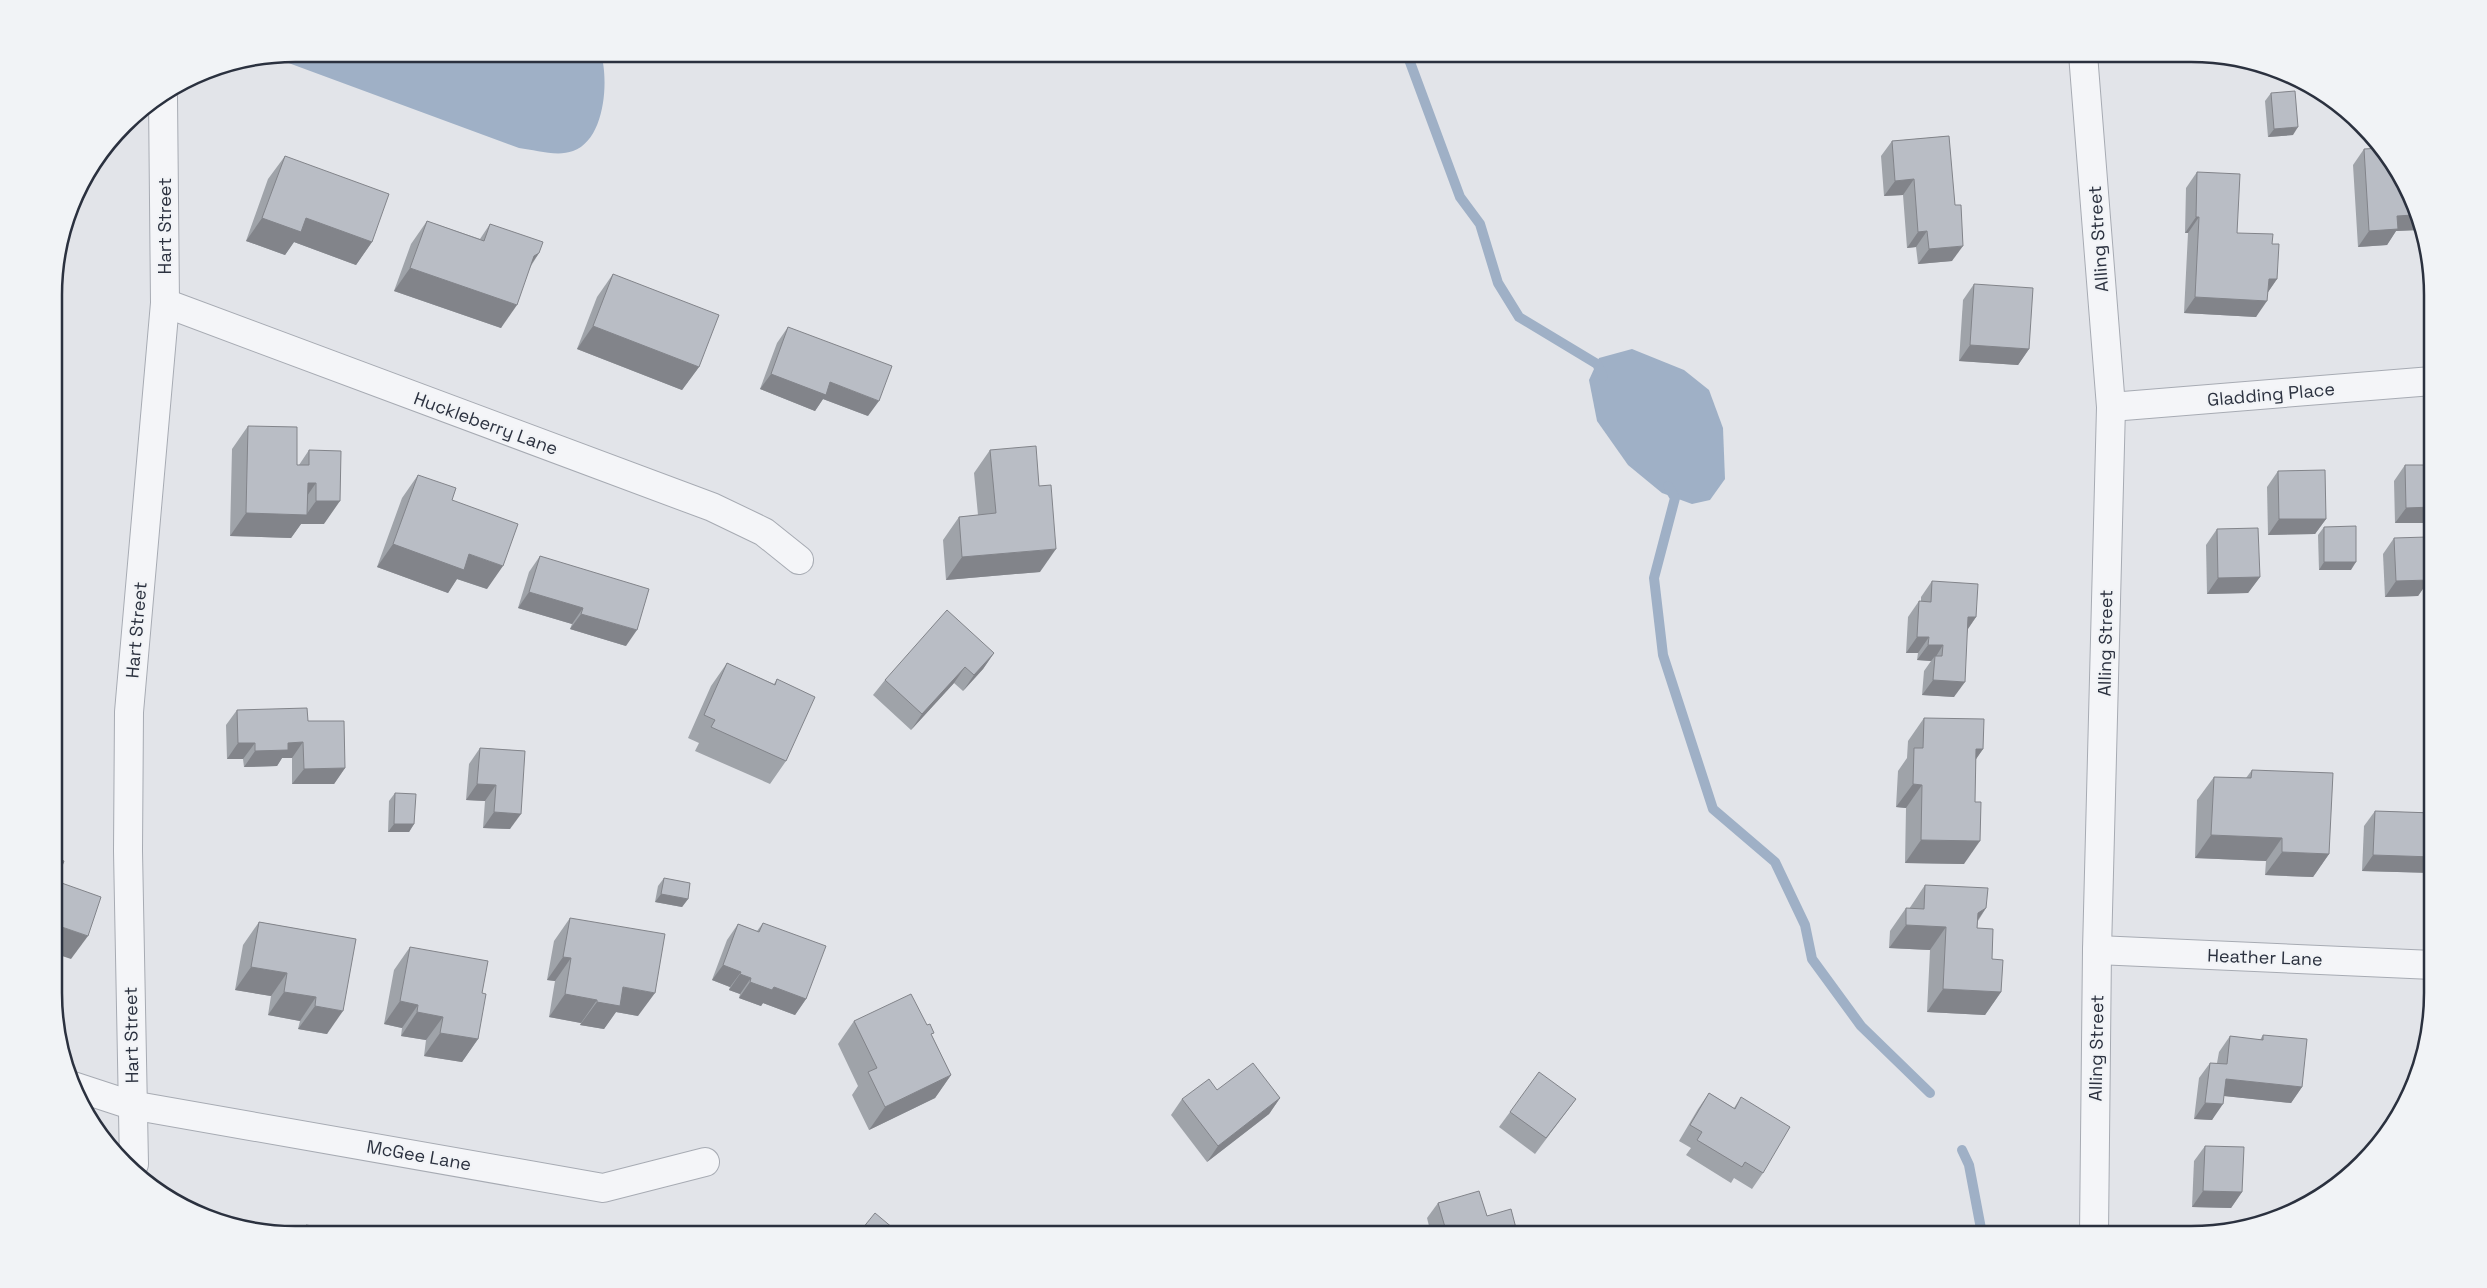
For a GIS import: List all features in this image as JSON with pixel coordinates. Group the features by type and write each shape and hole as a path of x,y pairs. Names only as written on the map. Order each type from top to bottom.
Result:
{"street":[{"name":"Alling Street","path":"2084,62 2110,407 2097,950 2094,1226"},
{"name":"Hart Street","path":"134,1160 131,1105 129,712 165,303 163,104"},
{"name":"Huckleberry Lane","path":"165,303 712,507 764,532 799,560"},
{"name":"Gladding Place","path":"2110,407 2424,382"},
{"name":"Heather Lane","path":"2097,950 2424,965"},
{"name":"McGee Lane","path":"83,1089 131,1105 603,1188 705,1162"}],"water":[{"path":"602,62 604,94 602,108 598,123 584,145 567,153 519,148 287,63"},
{"path":"1632,349 1684,370 1709,390 1723,428 1725,479 1710,500 1692,504 1662,493 1628,465 1597,421 1589,380 1599,358"}],"building":[{"path":"2295,91 2298,127 2274,129 2271,93"},
{"path":"1949,136 1955,205 1961,205 1963,246 1929,249 1927,231 1918,232 1914,179 1895,181 1892,141"},
{"path":"2364,149 2372,149 2401,192 2407,206 2410,215 2397,216 2398,229 2369,231"},
{"path":"285,156 389,194 372,242 306,218 301,232 262,218"},
{"path":"2197,172 2240,174 2237,233 2273,234 2272,244 2279,244 2277,279 2269,279 2267,301 2195,297 2199,217 2196,217"},
{"path":"427,221 484,241 490,224 543,242 539,253 534,256 517,305 410,268"},
{"path":"613,274 719,315 699,367 593,326"},
{"path":"1974,284 2033,288 2029,349 1970,345"},
{"path":"788,327 892,366 879,401 830,382 826,395 771,374"},
{"path":"248,426 297,427 297,465 309,465 309,450 341,451 340,501 316,501 316,483 308,483 307,515 246,513"},
{"path":"1036,446 1039,486 1051,485 1056,549 962,557 959,517 996,513 990,450"},
{"path":"2405,465 2424,465 2424,507 2406,508"},
{"path":"2325,470 2326,519 2279,519 2278,471"},
{"path":"418,475 456,488 452,500 518,524 503,566 469,554 464,570 393,544"},
{"path":"2356,526 2356,562 2324,562 2324,527"},
{"path":"2258,528 2260,577 2218,578 2217,529"},
{"path":"2424,537 2424,580 2396,581 2394,538"},
{"path":"540,556 649,589 637,630 581,614 583,608 529,592"},
{"path":"1932,581 1978,584 1976,617 1968,617 1965,682 1933,680 1935,656 1942,656 1943,645 1928,645 1929,637 1917,637 1919,601 1931,602"},
{"path":"947,610 994,653 974,675 965,667 922,714 885,680"},
{"path":"727,663 775,685 777,679 815,697 786,761 711,727 715,720 704,715"},
{"path":"307,708 308,721 344,721 345,768 304,769 303,742 288,743 288,750 255,751 255,743 238,743 237,710"},
{"path":"1924,718 1984,719 1983,749 1976,749 1975,802 1981,802 1980,841 1921,840 1922,785 1913,784 1914,748 1923,748"},
{"path":"480,748 525,751 521,814 494,812 496,785 477,784"},
{"path":"2252,770 2333,773 2329,854 2282,852 2282,838 2211,835 2214,777 2251,778"},
{"path":"395,793 416,794 414,824 394,824"},
{"path":"2375,811 2424,813 2424,857 2373,855"},
{"path":"664,878 690,883 688,899 661,894"},
{"path":"62,883 101,897 88,936 62,927"},
{"path":"1925,885 1988,888 1986,908 1978,913 1977,928 1993,929 1992,959 2003,960 2001,992 1943,989 1946,927 1906,925 1906,908 1924,909"},
{"path":"570,918 665,934 655,993 623,987 620,1006 565,994 571,958 563,957"},
{"path":"259,922 356,939 343,1011 315,1006 316,997 284,992 287,973 251,967"},
{"path":"763,923 826,946 806,999 774,987 772,990 750,982 751,978 723,965 738,924 759,932"},
{"path":"410,947 488,961 482,993 486,994 478,1039 440,1033 443,1017 417,1012 418,1005 400,1001"},
{"path":"911,994 927,1025 930,1024 934,1033 931,1034 951,1075 885,1107 868,1072 877,1068 854,1021"},
{"path":"2263,1035 2307,1039 2302,1087 2226,1079 2223,1104 2205,1103 2210,1063 2227,1064 2230,1036 2263,1040"},
{"path":"1253,1063 1280,1098 1218,1146 1182,1099 1209,1079 1217,1090"},
{"path":"1539,1072 1576,1099 1546,1138 1510,1112"},
{"path":"1709,1093 1735,1109 1741,1097 1790,1127 1763,1173 1745,1162 1742,1167 1697,1140 1702,1132 1690,1125"},
{"path":"2205,1146 2244,1147 2242,1192 2203,1191"},
{"path":"1479,1191 1487,1216 1511,1209 1515,1226 1445,1226 1438,1203"},
{"path":"875,1213 890,1226 864,1226"}],"waterway":[{"path":"1410,62 1460,197 1480,224 1498,283 1519,317 1597,364 1603,376"},
{"path":"1668,486 1675,498 1654,578 1663,655 1713,809 1775,862 1805,925 1812,959 1861,1026 1930,1093"},
{"path":"1962,1150 1969,1165 1980,1226"}]}
